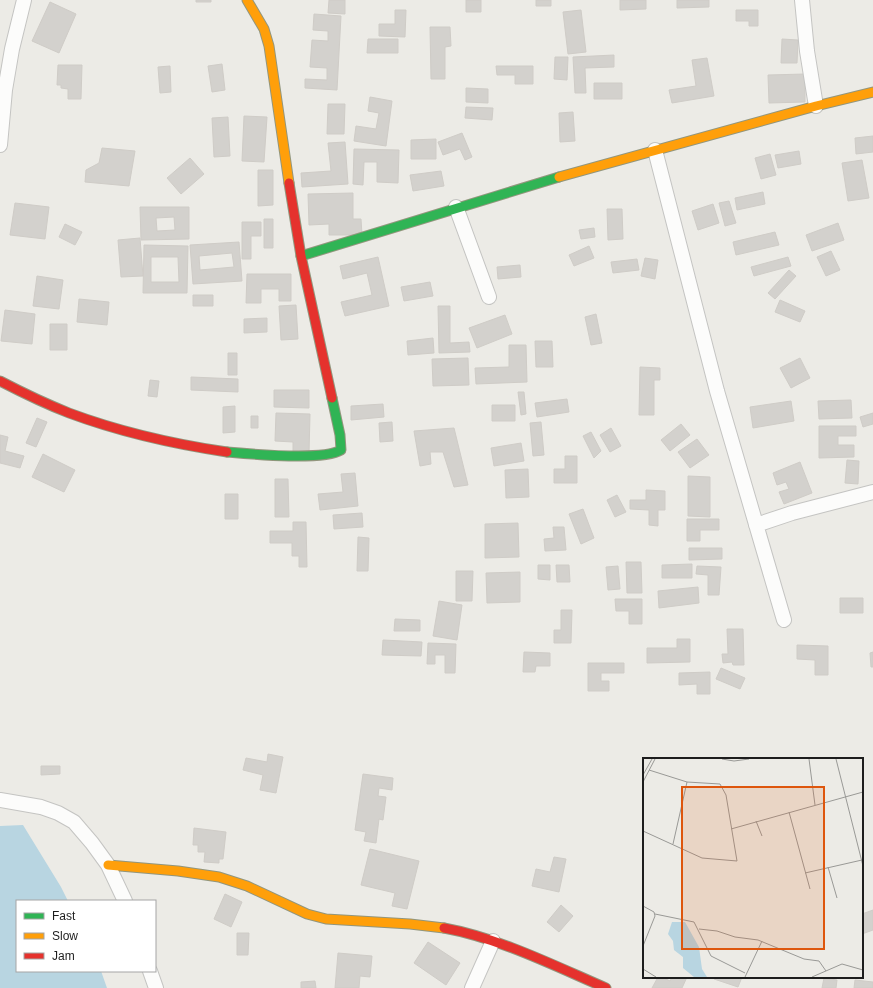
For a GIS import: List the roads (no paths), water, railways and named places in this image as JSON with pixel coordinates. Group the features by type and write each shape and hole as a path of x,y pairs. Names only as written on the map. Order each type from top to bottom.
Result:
{"street":[{"path":"0,145 5,90 12,49 24,0"},
{"path":"0,381 18,391 83,418 122,430 179,444 213,450 287,456 313,455 338,452 341,450 342,446 340,435 301,256 283,150 269,46 264,29 247,0"},
{"path":"802,0 807,51 816,106"},
{"path":"301,256 524,187 654,150 873,92"},
{"path":"654,150 717,391 784,620"},
{"path":"456,207 489,297"},
{"path":"756,525 792,513 873,492"},
{"path":"0,800 41,807 58,813 74,822 108,865 125,900"},
{"path":"108,865 178,871 219,877 247,886 307,914 326,919 402,923 467,932 535,957 606,988"},
{"path":"472,988 493,941"},
{"path":"150,972 156,988"}],"water":[{"path":"23,825 68,900 16,900 16,972 101,972 107,988 0,988 0,826"}]}
